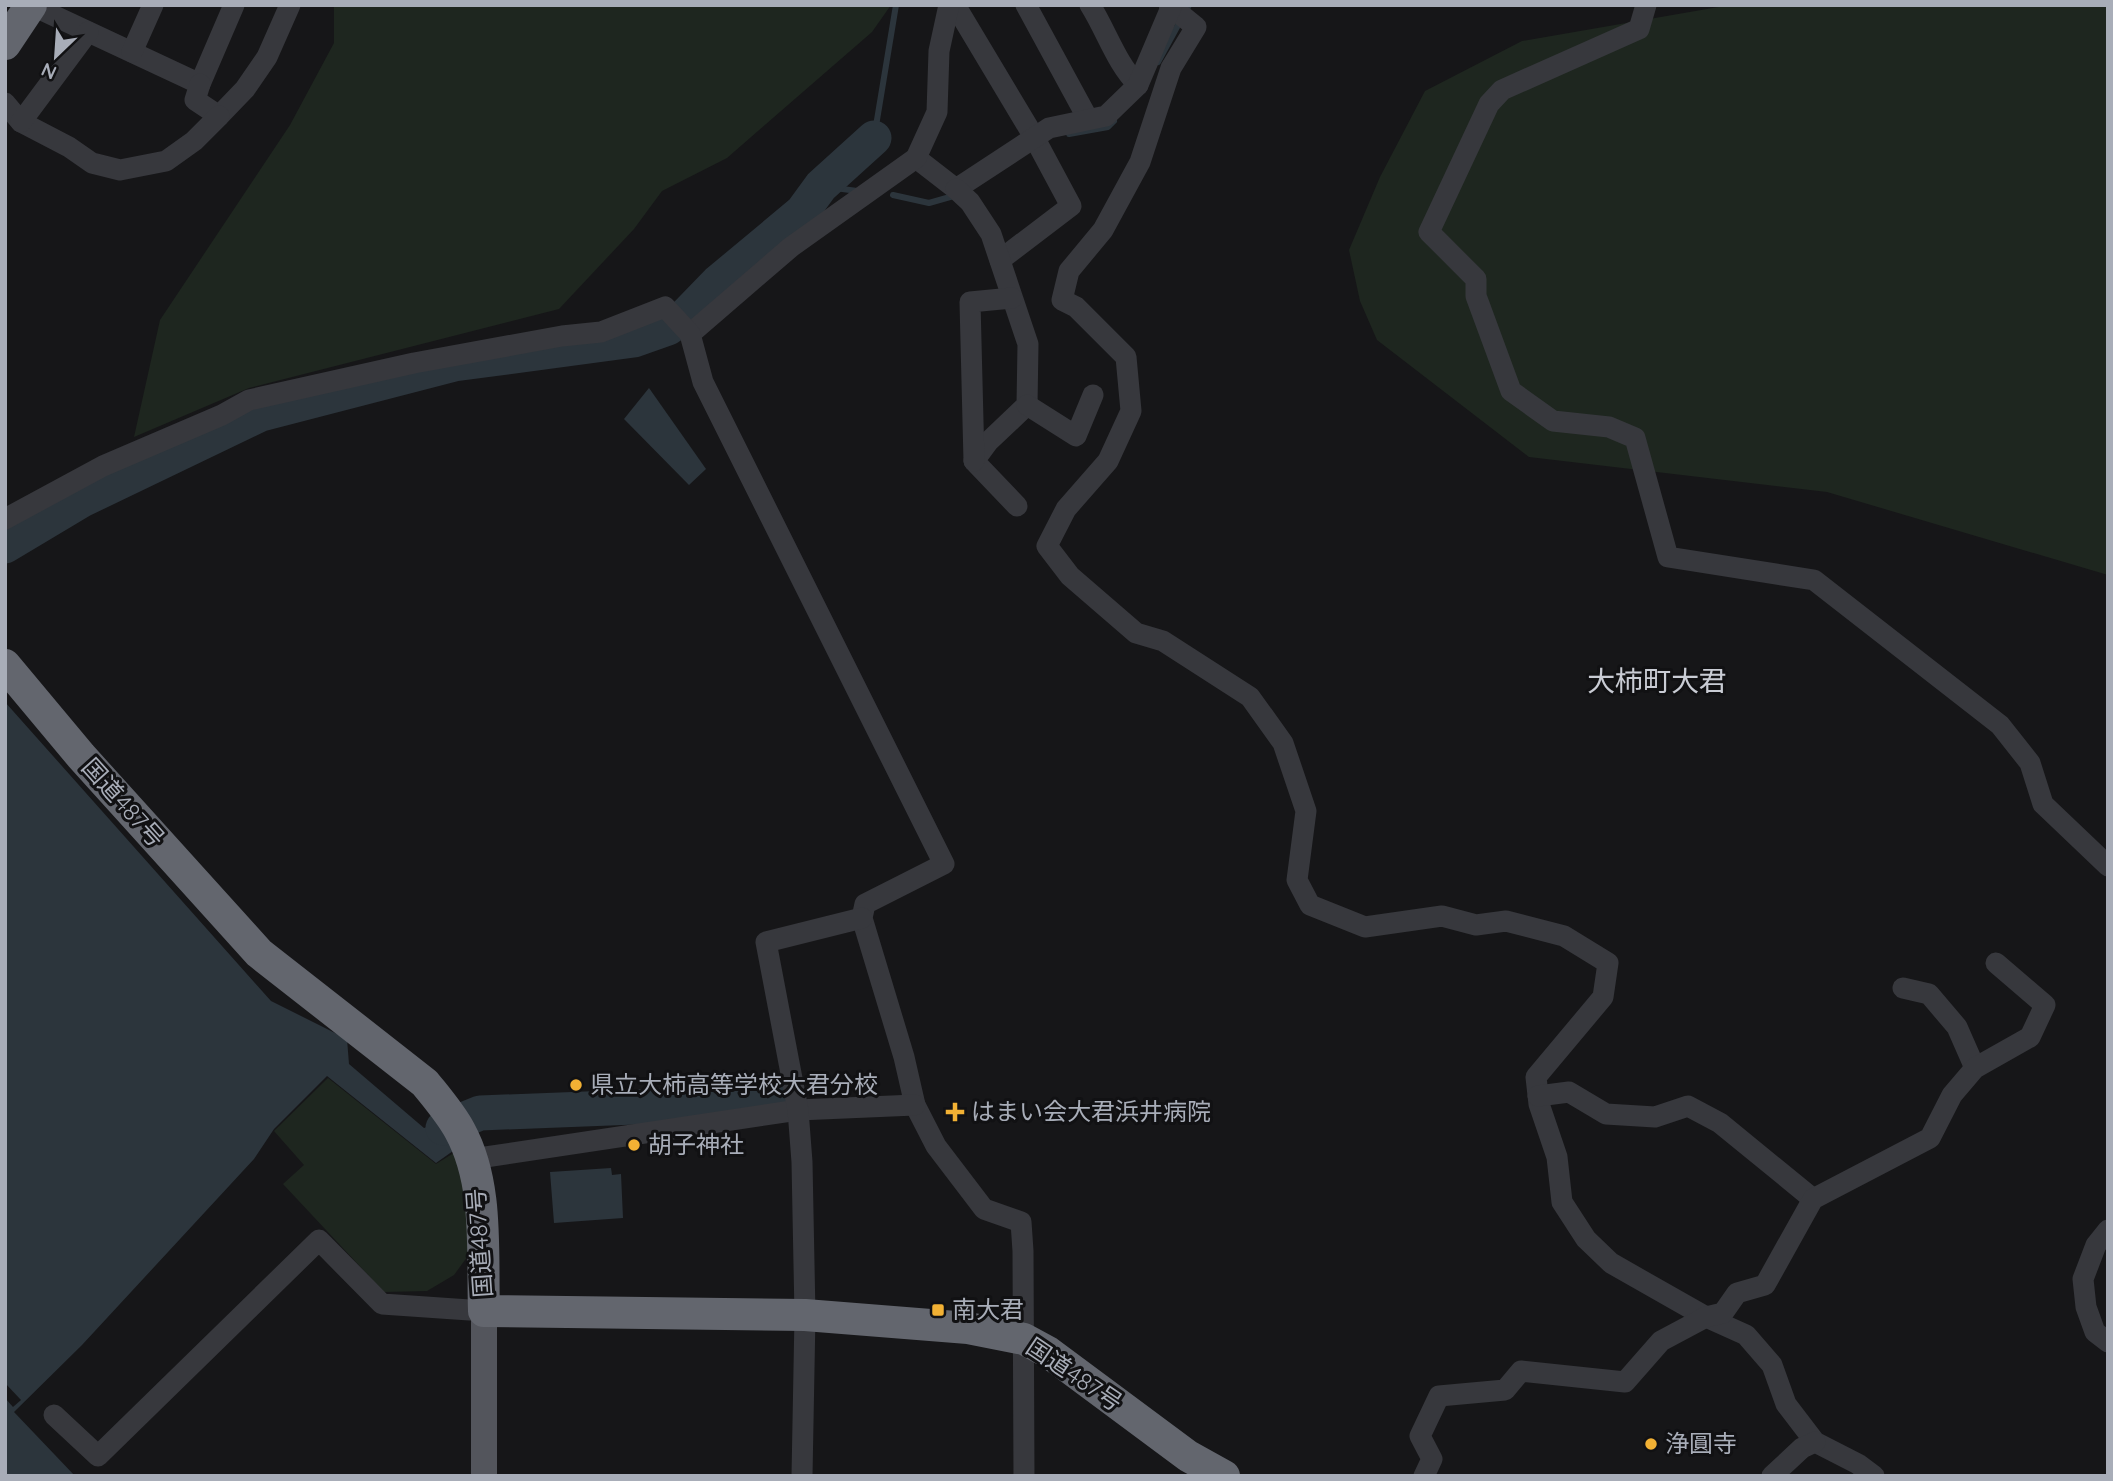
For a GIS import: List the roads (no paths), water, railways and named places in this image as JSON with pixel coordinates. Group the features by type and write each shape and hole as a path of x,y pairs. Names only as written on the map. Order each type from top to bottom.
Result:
{"highway":[{"path":"5,44 31,5"},
{"name":"国道487号","path":"5,665 81,756 259,953 425,1083 442,1103 460,1131 472,1158 480,1198 484,1311 804,1314 968,1328 1024,1339 1048,1352 1188,1456 1224,1476"}],"main road":[{"path":"484,1311 484,1476"}],"street":[{"path":"31,5 200,84"},
{"path":"132,52 153,5"},
{"path":"219,116 195,100 234,5"},
{"path":"5,103 21,122 92,163 120,170 166,161 194,141 245,89 267,57 290,5"},
{"path":"690,334 791,247 916,158 937,112 939,51 950,5"},
{"path":"955,5 1071,205 1000,260"},
{"path":"1026,5 1088,119"},
{"path":"1090,5 1106,29 1123,70 1138,85"},
{"path":"1646,5 1639,29 1502,90 1489,104 1429,232 1476,279 1476,296 1511,391 1553,421 1609,427 1635,438 1668,556 1814,580 2000,725 2030,762 2043,804 2108,866"},
{"path":"963,195 1037,143 1049,128 1106,116 1138,85 1171,6 1196,27 1171,68 1140,162 1103,230 1069,271 1062,300 1076,307 1126,357 1131,411 1108,461 1066,509 1046,546 1070,576 1136,633 1163,641 1250,697 1283,743 1306,811 1297,880 1310,905 1365,927 1442,916 1476,925 1506,920 1564,936 1608,963 1603,997 1535,1077 1538,1096 1557,1157 1562,1202 1586,1239 1611,1263 1706,1317 1746,1335 1772,1365 1786,1405 1815,1442 1858,1464 1874,1476"},
{"path":"21,122 88,32"},
{"path":"916,158 963,195 991,234 1028,344 1027,405 988,442 974,461"},
{"path":"1012,298 970,302 974,461 1017,506"},
{"path":"5,519 103,466 222,415 249,400 428,361 562,336 601,332 665,307 690,334 703,383 944,864 865,904 862,918 904,1057 915,1105 936,1146 984,1209 1021,1222 1024,1476"},
{"path":"1027,405 1076,436 1093,395"},
{"path":"802,1476 802,1162 798,1110 766,942 862,918"},
{"path":"1424,1476 1432,1459 1420,1436 1438,1396 1505,1390 1521,1371 1625,1382 1661,1341 1706,1317 1723,1313 1737,1293 1765,1285 1813,1199 1930,1138 1952,1095 1975,1068 2030,1038 2045,1006 1996,963"},
{"path":"1903,988 1929,994 1957,1027 1975,1068"},
{"path":"1538,1096 1569,1092 1606,1114 1655,1117 1688,1105 1720,1123 1813,1199"},
{"path":"472,1158 798,1110 915,1105"},
{"path":"2108,1230 2096,1245 2083,1279 2086,1307 2095,1332 2108,1342"},
{"path":"54,1415 98,1456 319,1240 382,1304 484,1311"},
{"path":"1772,1476 1802,1448 1815,1442"}],"waterway":[{"path":"874,138 896,5"},
{"path":"1158,62 1189,5"},
{"path":"1069,134 1108,127 1114,121"},
{"path":"5,546 82,500 261,414 454,364 634,340 668,328 802,212 821,186 874,138"},
{"path":"821,186 857,191"},
{"path":"893,195 929,203 957,195"},
{"path":"443,1128 480,1113 788,1101"}],"place":[{"name":"県立大柿高等学校大君分校","path":"576,1085"},
{"name":"はまい会大君浜井病院","path":"955,1112"},
{"name":"胡子神社","path":"634,1145"},
{"name":"南大君","path":"938,1310"},
{"name":"浄圓寺","path":"1651,1444"}],"district":[{"name":"大柿町大君","path":"1657,681"}]}
